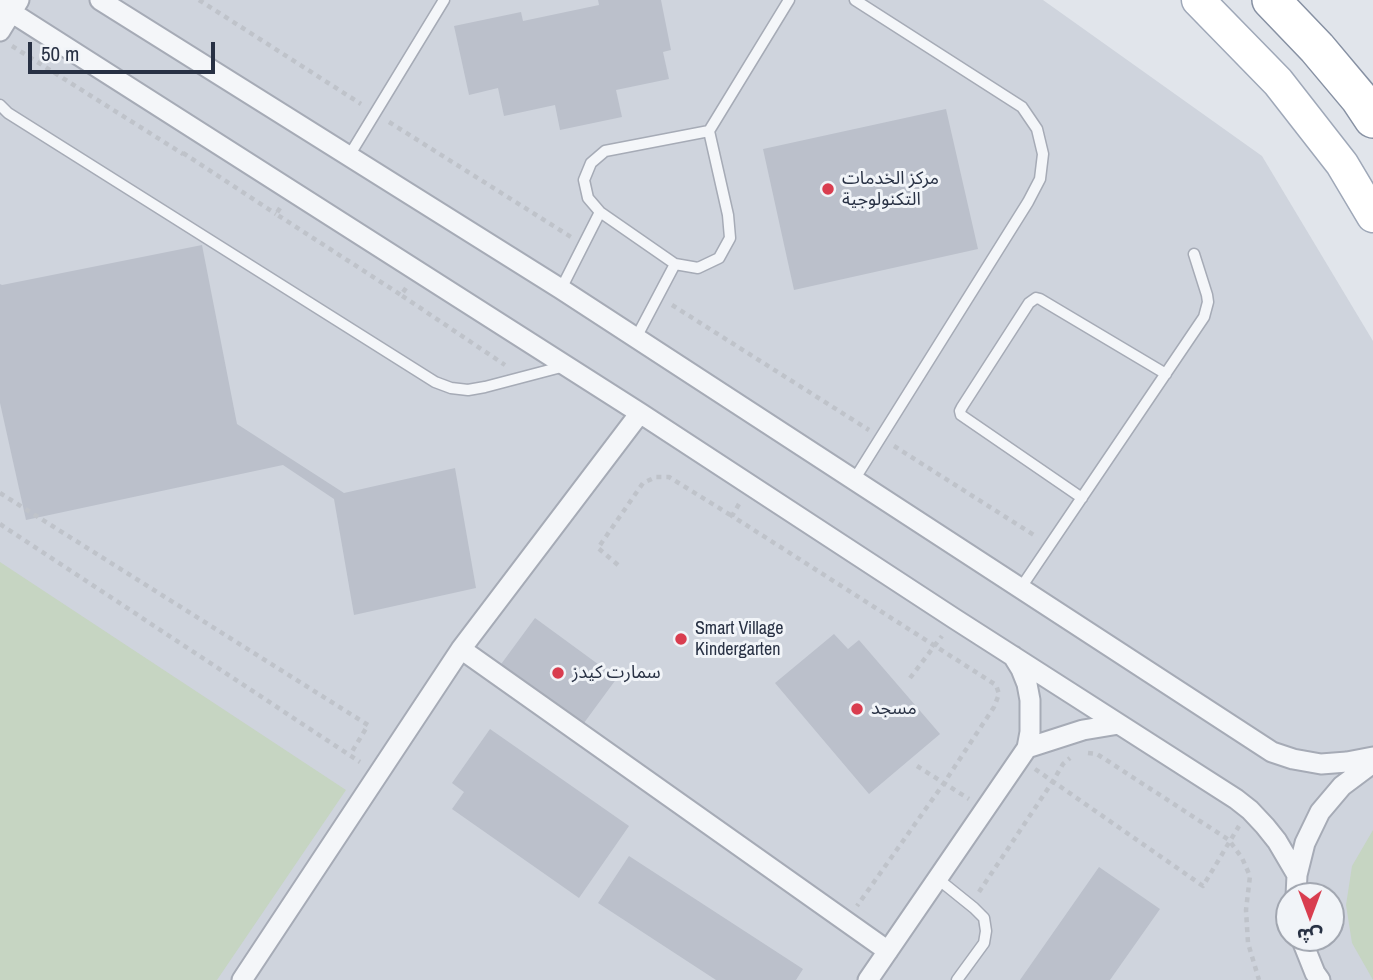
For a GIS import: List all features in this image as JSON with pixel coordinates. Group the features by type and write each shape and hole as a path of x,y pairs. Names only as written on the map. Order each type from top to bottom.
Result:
{"highway":[{"path":"1272,0 1317,48 1373,119"}],"main road":[{"path":"1198,0 1278,82 1342,164 1373,216"}],"street":[{"path":"100,0 561,289 1272,752 1321,764 1373,757"},
{"path":"6,39 10,6 1236,799 1250,810 1277,841 1297,875"},
{"path":"242,980 461,649 640,412"},
{"path":"461,649 888,951"},
{"path":"868,980 1023,754 1030,732 1030,700 1024,677 1013,656"},
{"path":"1023,754 1083,730 1119,724"},
{"path":"1297,882 1305,842 1320,813 1342,786 1373,763"},
{"path":"1307,952 1320,980"}],"lane":[{"path":"349,156 444,0"},
{"path":"709,131 606,151 591,163 584,180 588,198 600,212 675,264 698,268 719,258 730,238 728,215 709,131 789,0"},
{"path":"854,480 1028,202 1040,179 1043,154 1037,129 1022,107 855,0"},
{"path":"0,105 20,121 435,383 468,390 566,365"},
{"path":"561,289 600,212"},
{"path":"1020,589 1204,317 1207,295 1194,254"},
{"path":"636,338 675,264"},
{"path":"1082,498 961,415 962,407 1029,303 1036,298 1040,299 1166,374"},
{"path":"938,879 984,918 984,943 957,980"}],"path":[{"path":"6,39 183,154"},
{"path":"291,190 276,214 523,377"},
{"path":"401,295 417,270"},
{"path":"658,296 1050,545"},
{"path":"618,565 598,548 643,483 656,477 668,477 996,685 999,694 994,706 944,783 846,921"},
{"path":"732,516 750,484"},
{"path":"0,493 368,725 350,755"},
{"path":"0,524 378,774"},
{"path":"910,678 955,619"},
{"path":"970,904 1063,764 1079,753 1097,754 1229,840 1242,858 1250,876 1248,943 1259,980"},
{"path":"1023,754 1053,781 1203,886 1250,810"},
{"path":"917,766 985,809"}],"shaded area":[{"path":"0,0 1043,0 1262,156 1373,341 1373,980 0,980"}],"green space":[{"path":"0,562 346,790 217,980 0,980"},
{"path":"1373,830 1373,980 1352,943 1346,905 1352,866"}],"building":[{"path":"598,0 661,0 671,50 663,52 669,79 616,90 622,117 560,130 555,105 504,116 498,88 469,95 454,26 521,12 523,21 599,5"},
{"name":"مركز الخدمات التكنولوجية","path":"946,109 978,249 794,290 763,149"},
{"path":"202,245 237,424 344,493 455,468 476,588 354,615 334,499 283,465 26,520 0,403 0,284"},
{"name":"سمارت كيدز","path":"535,618 617,678 581,727 499,667"},
{"name":"مسجد","path":"834,634 848,649 859,640 940,734 869,794 775,683"},
{"path":"490,729 629,826 579,898 452,809 464,792 452,783"},
{"path":"629,856 803,969 796,980 716,980 598,903"},
{"path":"1099,867 1160,909 1110,980 1020,980"}],"place":[{"name":"مركز الخدمات التكنولوجية","path":"828,189"},
{"name":"Smart Village Kindergarten","path":"681,639"},
{"name":"سمارت كيدز","path":"558,673"},
{"name":"مسجد","path":"857,709"}]}
